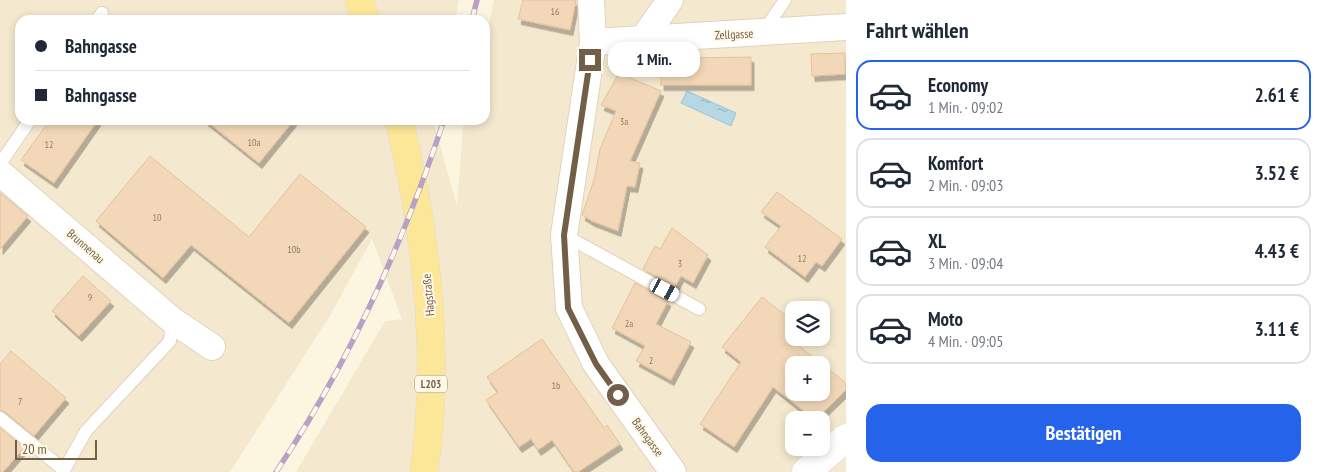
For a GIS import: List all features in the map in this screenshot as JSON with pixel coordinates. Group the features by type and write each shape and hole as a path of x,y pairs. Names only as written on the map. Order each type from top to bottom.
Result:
{"main road":[{"path":"359,0 364,15"},
{"name":"Hagstraße","path":"400,125 409,161 424,245 429,296 432,348 430,433 424,472"},
{"path":"806,472 846,438"}],"street":[{"name":"Bahngasse","path":"592,0 593,42 564,235 568,308 596,364 673,472"},
{"path":"644,39 670,0"},
{"name":"Zellgasse","path":"593,42 846,28"},
{"name":"Brunnenau","path":"0,173 172,320 212,347"}],"lane":[{"path":"764,32 785,0"},
{"path":"0,164 27,125"},
{"path":"564,235 699,309"},
{"path":"0,418 63,471 86,431 170,341 172,320"}],"shaded area":[{"path":"0,0 459,0 456,15 15,15 15,125 434,125 457,206 464,125 490,125 490,19 494,0 846,0 846,472 296,472 385,321 402,319 372,239 331,314 230,472 0,472"}],"water":[{"path":"687,91 736,113 731,126 681,103"}],"building":[{"path":"523,0 576,0 570,30 518,19"},
{"path":"845,53 845,74 812,76 811,54"},
{"path":"751,57 751,85 661,85 661,61 686,61 686,58"},
{"path":"619,73 661,91 630,161 640,163 635,187 627,186 618,231 582,215 594,180 600,149 616,111 601,105"},
{"path":"46,125 95,125 54,183 21,160"},
{"path":"211,125 290,125 259,163"},
{"path":"150,156 249,237 300,174 366,227 289,323 191,245 163,278 96,221"},
{"path":"777,192 842,239 822,266 816,262 805,277 765,247 781,226 761,212"},
{"path":"0,193 28,216 0,249"},
{"path":"672,228 708,255 693,283 681,276 675,287 643,269 655,246 660,249"},
{"path":"83,276 111,301 79,336 52,311"},
{"path":"635,283 668,301 656,324 691,342 671,380 636,361 645,346 612,328"},
{"path":"762,297 785,315 785,346 799,346 812,356 785,356 785,396 773,387 734,447 700,424 741,362 722,347"},
{"path":"542,339 604,428 607,425 620,444 578,472 574,472 552,440 538,450 531,439 519,447 486,400 498,392 487,377"},
{"path":"11,351 66,398 34,436 0,410 0,364"},
{"path":"830,370 846,383 846,390 824,411 804,411 791,401 830,401"},
{"path":"0,428 24,448 3,472 0,472"}],"railway":[{"path":"473,15 477,0"},
{"path":"276,472 327,388 372,302 411,212 442,125"}],"route":[{"path":"590,60 564,235 568,308 596,364 618,395"}]}
